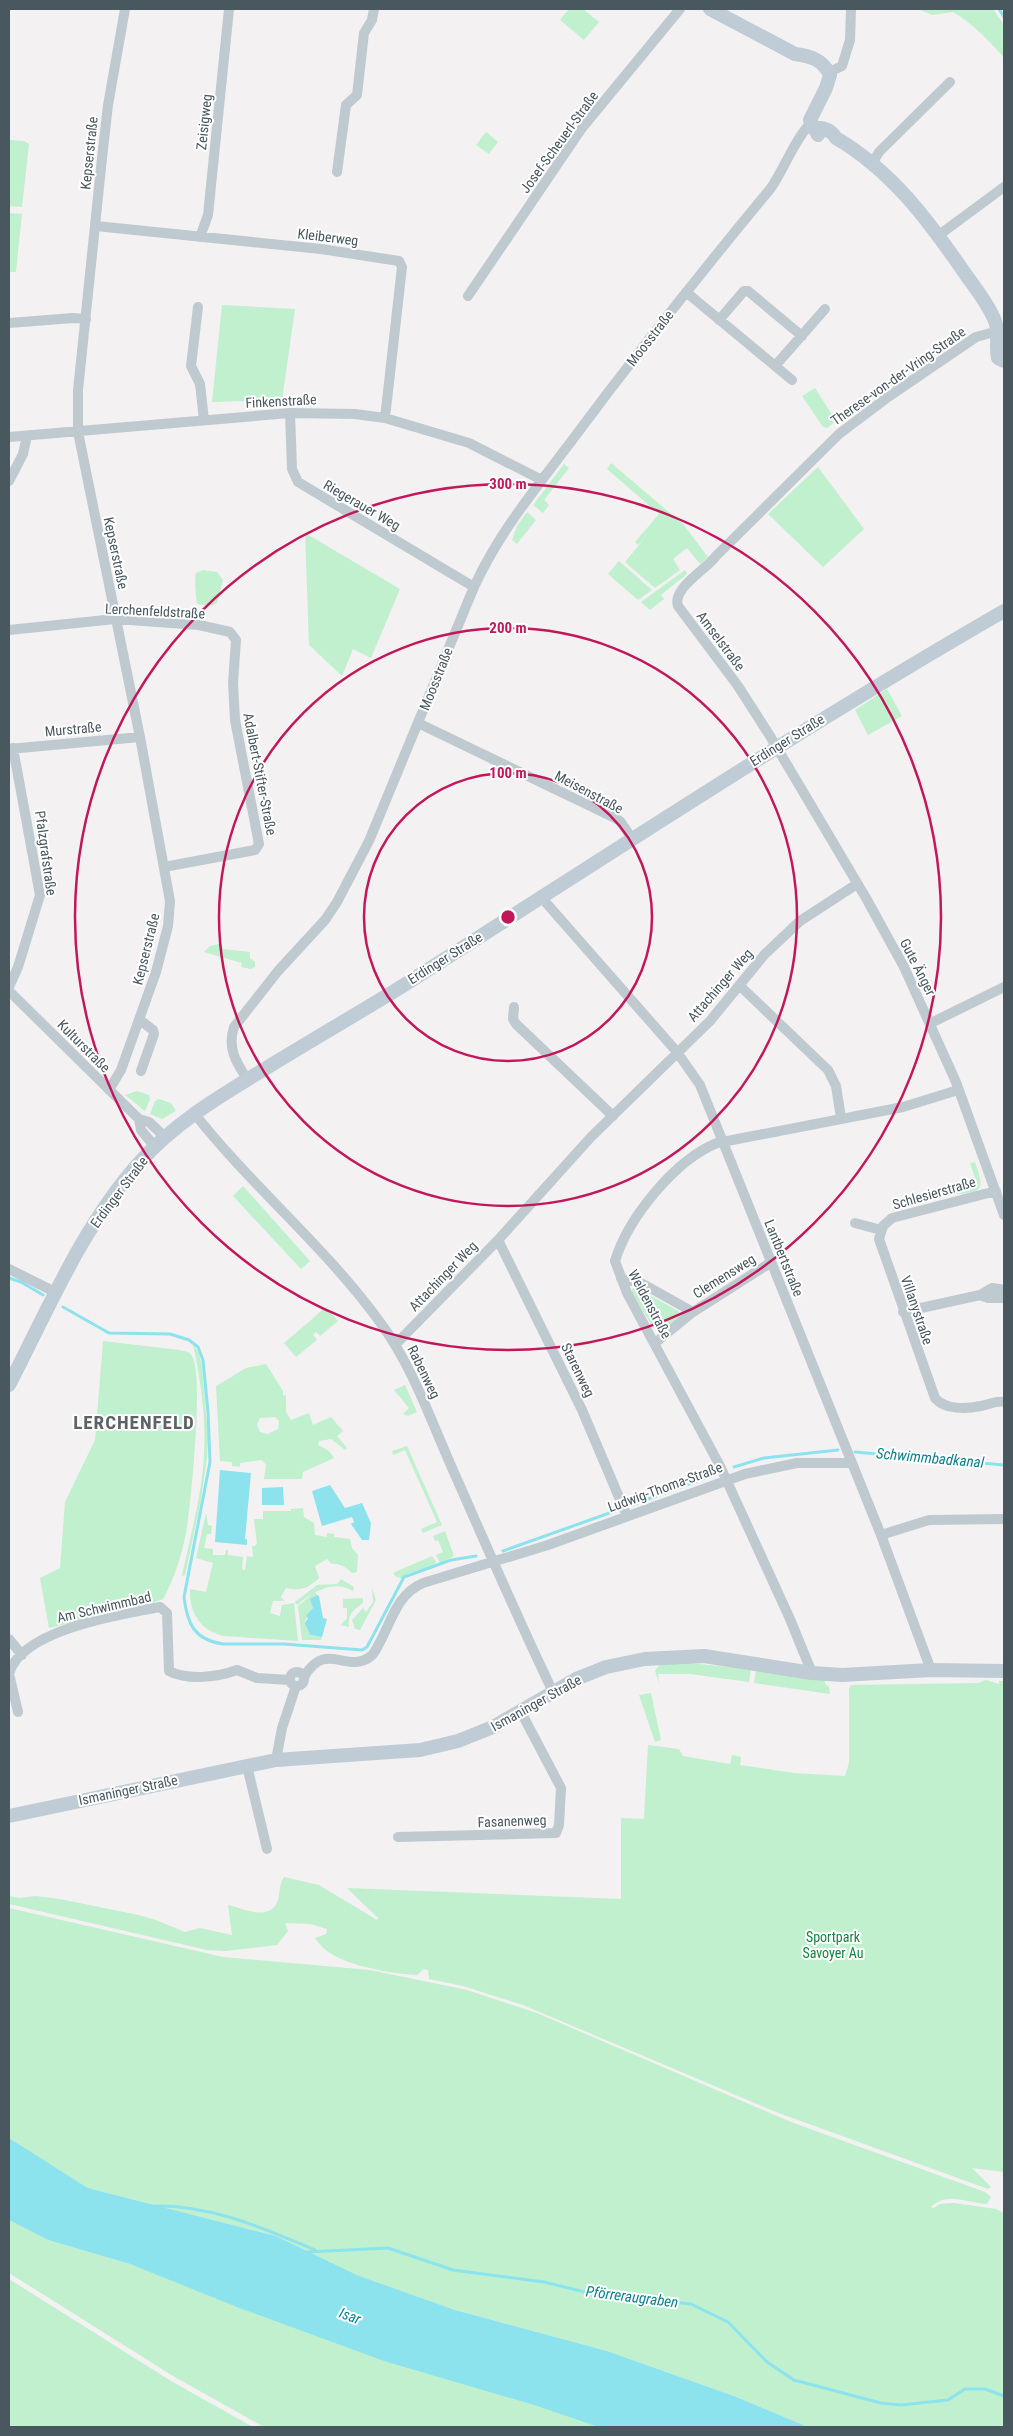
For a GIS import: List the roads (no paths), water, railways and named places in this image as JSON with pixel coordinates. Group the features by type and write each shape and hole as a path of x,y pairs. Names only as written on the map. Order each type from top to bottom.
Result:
{"street":[{"name":"Kepserstraße","path":"109,1090 121,1070 140,1020 168,926 170,901 140,737 78,432 78,390 108,105 125,9"},
{"name":"Zeisigweg","path":"200,237 208,215 228,9"},
{"path":"337,172 346,105 357,96 364,33 372,20 374,9"},
{"name":"Josef-Scheuerl-Straße","path":"468,296 582,128 680,9"},
{"path":"710,9 795,54 817,59 822,62 827,70"},
{"name":"Moosstraße","path":"247,1079 232,1053 231,1036 234,1027 278,971 332,910 369,841 474,587 502,534 686,292 771,188 787,163 802,133 811,126 814,108 830,80 827,70 842,66 847,53 851,9"},
{"path":"873,162 879,152 950,82"},
{"path":"811,126 817,135 830,141 836,138 873,162 896,184 939,235 990,311 1000,336 996,343 998,358 1004,361"},
{"path":"939,235 1004,187"},
{"name":"Kleiberweg","path":"96,226 321,249 400,262 402,267 399,304 385,418"},
{"path":"719,320 744,291 748,291 802,336"},
{"path":"686,292 792,380"},
{"path":"198,308 191,366 200,384 204,420"},
{"path":"775,366 825,310"},
{"path":"9,323 73,318 86,320"},
{"name":"Therese-von-der-Vring-Straße","path":"714,559 838,434 888,397 976,337 1000,336"},
{"name":"Finkenstraße","path":"9,436 78,432 290,413 328,412 385,418 469,443 542,480"},
{"name":"Riegerauer Weg","path":"290,413 292,469 298,482 474,587"},
{"path":"9,481 23,454 27,436"},
{"name":"Amselstraße","path":"714,559 681,589 676,603 738,686 776,747"},
{"name":"Erdinger Straße","path":"9,1385 102,1212 134,1170 155,1147 194,1113 399,988 776,747 886,679 1004,611"},
{"name":"Lerchenfeldstraße","path":"9,630 115,619 199,625 230,632 236,640"},
{"name":"Adalbert-Stifter-Straße","path":"164,867 255,850 259,844 235,720 233,683 236,640"},
{"name":"Meisenstraße","path":"418,723 613,817 620,822 633,840"},
{"name":"Murstraße","path":"11,749 140,737"},
{"name":"Gute Änger","path":"776,747 858,884 904,967 931,1024 958,1090 1004,1215"},
{"name":"Pfalzgrafstraße","path":"9,987 21,958 40,895 11,749"},
{"name":"Attachinger Weg","path":"395,1345 498,1240 562,1168 612,1116 710,1020 765,954 793,927 858,884"},
{"name":"Lantbertstraße","path":"541,897 677,1052 700,1085 881,1535 931,1670"},
{"path":"740,986 828,1070 836,1086 841,1118"},
{"path":"931,1024 1004,987"},
{"name":"Kulturstraße","path":"9,991 139,1120 141,1130 155,1147"},
{"path":"514,1007 513,1019 516,1024 612,1116"},
{"path":"140,1020 153,1030 154,1034 141,1071"},
{"name":"Weldenstraße","path":"812,1673 790,1619 726,1479 621,1278 615,1261 634,1219 664,1184 696,1153 723,1142 841,1118 902,1108 958,1090"},
{"name":"Rabenweg","path":"194,1113 221,1148 332,1266 382,1324 395,1345 430,1418 492,1562 553,1692"},
{"name":"Kulturstraße","path":"139,1120 149,1122 165,1137"},
{"name":"Schlesierstraße","path":"881,1230 892,1218 996,1190"},
{"path":"855,1223 881,1230"},
{"name":"Villanystraße","path":"881,1230 880,1244 935,1398 942,1404 950,1407 981,1406 1002,1400"},
{"name":"Starenweg","path":"498,1240 582,1410 627,1516"},
{"name":"Clemensweg","path":"655,1343 693,1312 770,1263"},
{"path":"9,1269 57,1293"},
{"name":"Clemensweg","path":"621,1278 643,1284 693,1312"},
{"path":"903,1312 980,1295 986,1290 996,1288 1004,1294"},
{"path":"980,1295 988,1298 1004,1298"},
{"name":"Ludwig-Thoma-Straße","path":"492,1562 548,1545 726,1479 782,1465 828,1462 852,1463"},
{"path":"881,1535 929,1520 1004,1519"},
{"path":"276,1760 293,1683 302,1684 311,1666 320,1660 357,1662 372,1655 399,1601 411,1588 463,1569 492,1562"},
{"name":"Am Schwimmbad","path":"18,1712 9,1674 22,1655 40,1640 56,1632 160,1607 167,1613 169,1671 177,1675 219,1676 237,1670 257,1678 293,1683"},
{"path":"9,1639 22,1655"},
{"name":"Ismaninger Straße","path":"9,1816 276,1760 428,1748 475,1736 521,1712 576,1679 606,1668 663,1657 718,1657 812,1673 860,1676 931,1670 1004,1671"},
{"name":"Fasanenweg","path":"398,1838 556,1833 559,1825 561,1788 521,1712"},
{"path":"246,1766 267,1849"}],"water":[{"path":"220,1470 251,1473 245,1539 247,1539 247,1545 215,1542"},
{"path":"330,1485 345,1508 362,1503 371,1523 369,1540 362,1540 351,1524 354,1522 352,1517 322,1526 312,1491"},
{"path":"283,1487 284,1505 262,1505 262,1488"},
{"path":"317,1595 319,1596 323,1618 327,1619 322,1637 310,1635 305,1623 308,1618 306,1616 313,1608 310,1599"},
{"name":"Isar","path":"9,2138 88,2188 276,2236 357,2275 455,2310 607,2351 734,2396 808,2427 598,2427 534,2405 384,2361 237,2307 130,2264 48,2240 9,2220"}],"waterway":[{"path":"999,9 1004,17"},
{"path":"9,1278 21,1282 43,1295"},
{"path":"63,1307 109,1333 170,1334 189,1340 198,1347 203,1360 210,1462 184,1597 190,1622 194,1629 205,1639 223,1644 284,1644 362,1650 367,1647 404,1577 451,1560 476,1556"},
{"name":"Schwimmbadkanal","path":"734,1467 764,1458 838,1450"},
{"name":"Schwimmbadkanal","path":"855,1452 1004,1465"},
{"name":"Schwimmbadkanal","path":"632,1505 713,1475"},
{"name":"Schwimmbadkanal","path":"503,1551 615,1511"},
{"path":"154,2206 196,2209 237,2219 315,2250"},
{"name":"Pförreraugraben","path":"306,2252 388,2248 453,2270 544,2282 593,2294 691,2304 728,2322 767,2362 794,2380 881,2403 901,2405 948,2400 965,2389 985,2389 1004,2396"}],"district":[{"name":"LERCHENFELD","path":"134,1422"}],"park label":[{"name":"Sportpark Savoyer Au","path":"833,1945"}]}
